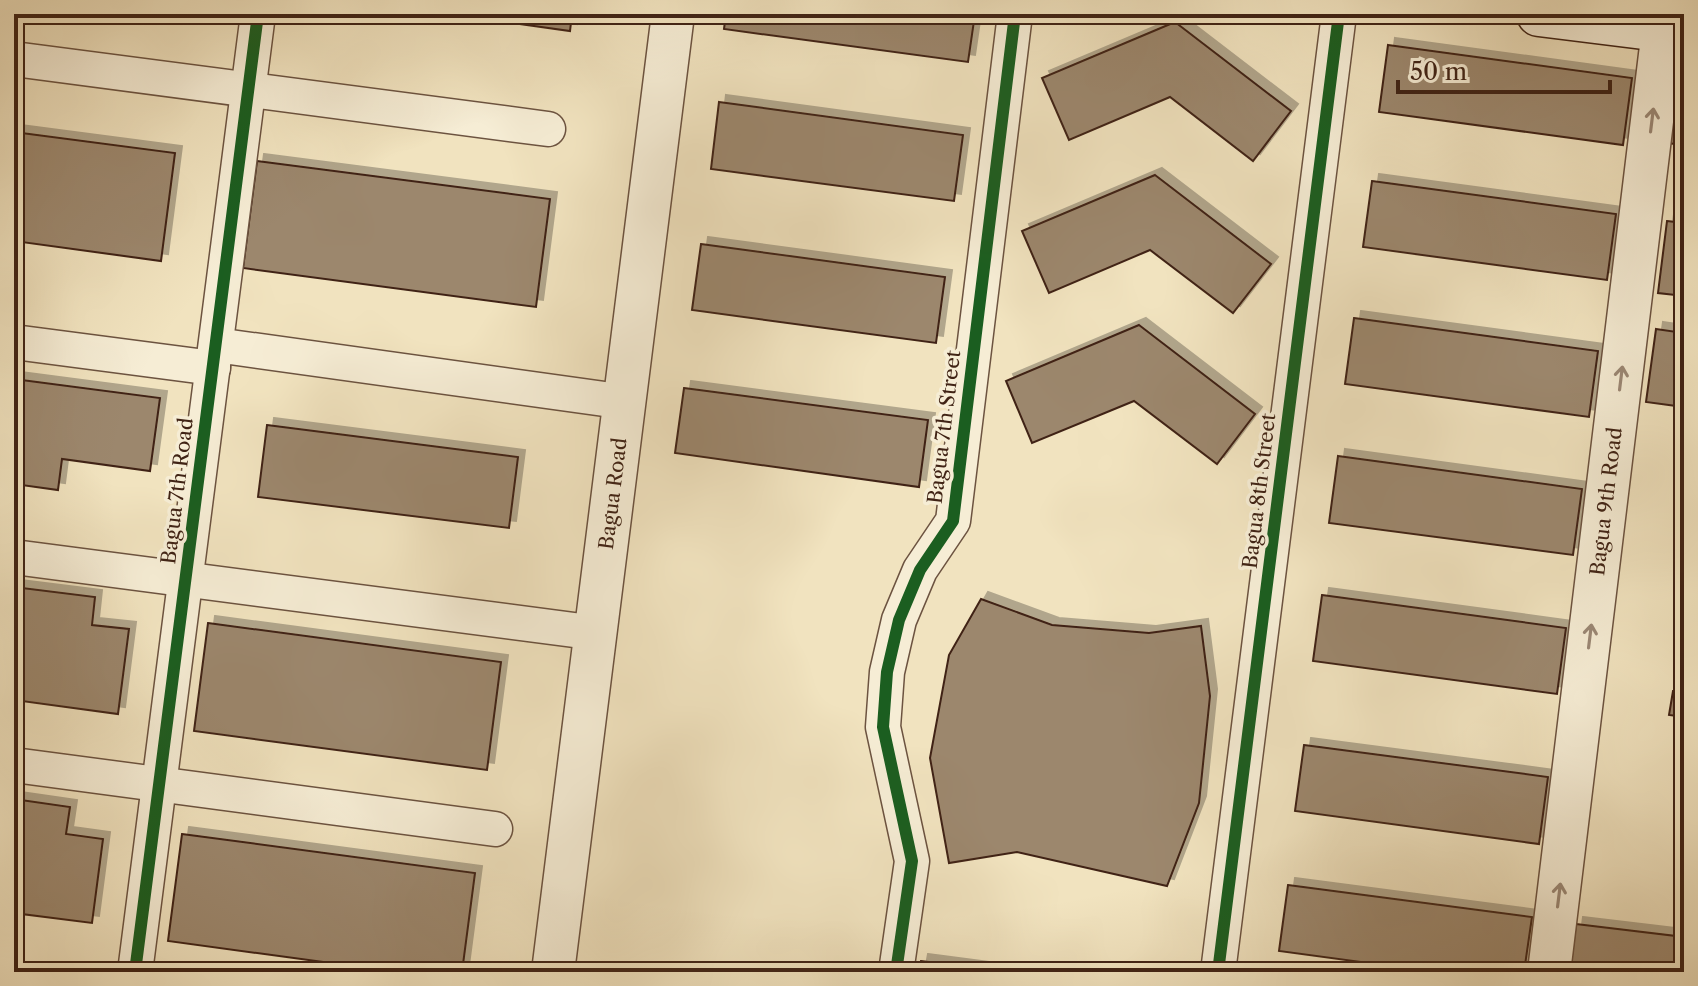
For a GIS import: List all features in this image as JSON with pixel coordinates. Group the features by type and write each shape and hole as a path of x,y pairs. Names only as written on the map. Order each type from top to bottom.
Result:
{"main road":[{"path":"1539,14 1673,31"}],"street":[{"name":"Bagua 7th Road","path":"135,972 258,14"},
{"name":"Bagua Road","path":"553,972 673,14"},
{"name":"Bagua 7th Street","path":"896,972 912,861 883,727 887,672 899,620 920,570 953,521 1015,14"},
{"name":"Bagua 8th Street","path":"1218,972 1339,14"},
{"name":"Bagua 9th Road","path":"1549,972 1673,31"},
{"path":"14,59 548,129"},
{"path":"14,342 214,356 626,402"},
{"path":"14,557 597,633"},
{"path":"14,765 495,829"}],"building":[{"path":"447,14 572,14 570,31"},
{"path":"726,14 975,14 968,62 724,29"},
{"path":"1175,22 1291,111 1253,161 1170,97 1069,140 1042,78"},
{"path":"1388,45 1632,78 1623,145 1379,112"},
{"path":"1675,79 1684,80 1684,145 1667,143"},
{"path":"719,102 963,135 954,201 711,169"},
{"path":"14,132 175,153 161,261 14,241"},
{"path":"257,161 550,199 536,307 243,268"},
{"path":"1155,175 1271,264 1233,313 1150,250 1049,293 1022,231"},
{"path":"1372,181 1616,214 1607,280 1363,247"},
{"path":"1667,221 1684,223 1684,296 1658,293"},
{"path":"701,244 945,277 936,343 692,310"},
{"path":"1354,318 1598,351 1589,417 1345,384"},
{"path":"1139,325 1255,414 1217,464 1134,401 1032,443 1006,381"},
{"path":"1656,329 1684,333 1684,407 1646,402"},
{"path":"14,379 160,398 150,471 62,459 58,490 14,484"},
{"path":"684,388 928,420 919,487 675,453"},
{"path":"267,425 518,457 509,528 258,497"},
{"path":"1338,456 1582,489 1573,555 1329,523"},
{"path":"14,587 95,597 92,625 129,629 118,714 14,700"},
{"path":"1322,595 1566,628 1557,694 1313,661"},
{"path":"981,599 1052,625 1149,633 1201,626 1210,696 1199,803 1167,886 1017,852 949,863 930,758 949,655"},
{"path":"208,623 501,662 487,770 194,731"},
{"path":"1673,691 1684,692 1684,717 1669,715"},
{"path":"1304,745 1548,777 1539,844 1295,811"},
{"path":"14,799 70,807 66,834 103,839 92,923 14,913"},
{"path":"182,834 475,873 462,972 397,972 168,941"},
{"path":"1288,885 1532,917 1524,972 1435,972 1279,951"},
{"path":"1576,924 1684,937 1684,972 1570,972"},
{"path":"921,961 1005,972 919,972"}],"cycle path":[{"path":"135,972 258,14"},
{"path":"896,972 912,861 883,727 887,672 899,620 920,570 953,521 1015,14"},
{"path":"1218,972 1339,14"}]}
